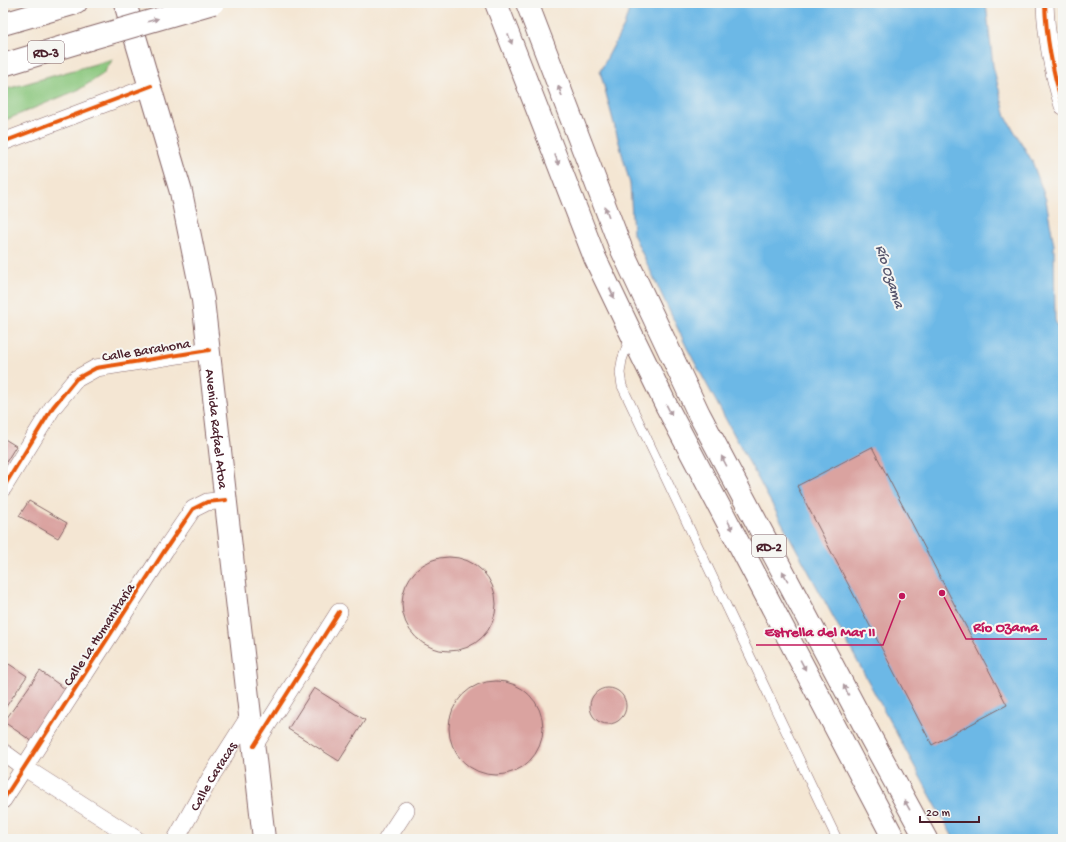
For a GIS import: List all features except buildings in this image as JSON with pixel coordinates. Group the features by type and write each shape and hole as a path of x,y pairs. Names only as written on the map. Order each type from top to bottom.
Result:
{"main road":[{"path":"3,24 76,3"},
{"name":"Avenida Rafael Atoa","path":"125,3 151,86 181,192 203,300 264,839"},
{"name":"RD-3","path":"3,65 213,3"},
{"name":"RD-2","path":"496,3 595,258 667,407 894,839"},
{"name":"RD-2","path":"528,3 621,248 699,414 926,839"}],"street":[{"path":"1045,3 1046,23 1055,80 1063,106"},
{"path":"3,142 151,86"},
{"name":"Calle Barahona","path":"3,488 53,407 76,379 96,368 209,350"},
{"name":"Calle La Humanitaria","path":"3,800 193,509 207,502 226,500"},
{"path":"254,746 339,612"},
{"name":"Calle Caracas","path":"176,839 212,775 250,715"},
{"path":"3,752 25,768 136,839"},
{"path":"387,839 406,810"}],"lane":[{"path":"631,333 622,360 620,373 622,386 837,839"}],"green space":[{"path":"113,59 103,74 80,89 3,121 3,90"}],"water":[{"name":"Río Ozama","path":"631,3 986,3 993,66 1006,117 1032,161 1046,200 1054,245 1055,320 1063,341 1063,839 954,839 687,348 633,234 630,184 600,71 624,26"}],"cycle path":[{"path":"1045,3 1051,55 1063,106"},
{"path":"3,142 151,86"},
{"path":"3,488 53,407 76,379 96,368 209,350"},
{"path":"3,800 193,509 207,502 226,500"},
{"path":"254,746 339,612"}],"place":[{"name":"Río Ozama","path":"942,593"},
{"name":"Estrella del Mar II","path":"902,596"}]}
